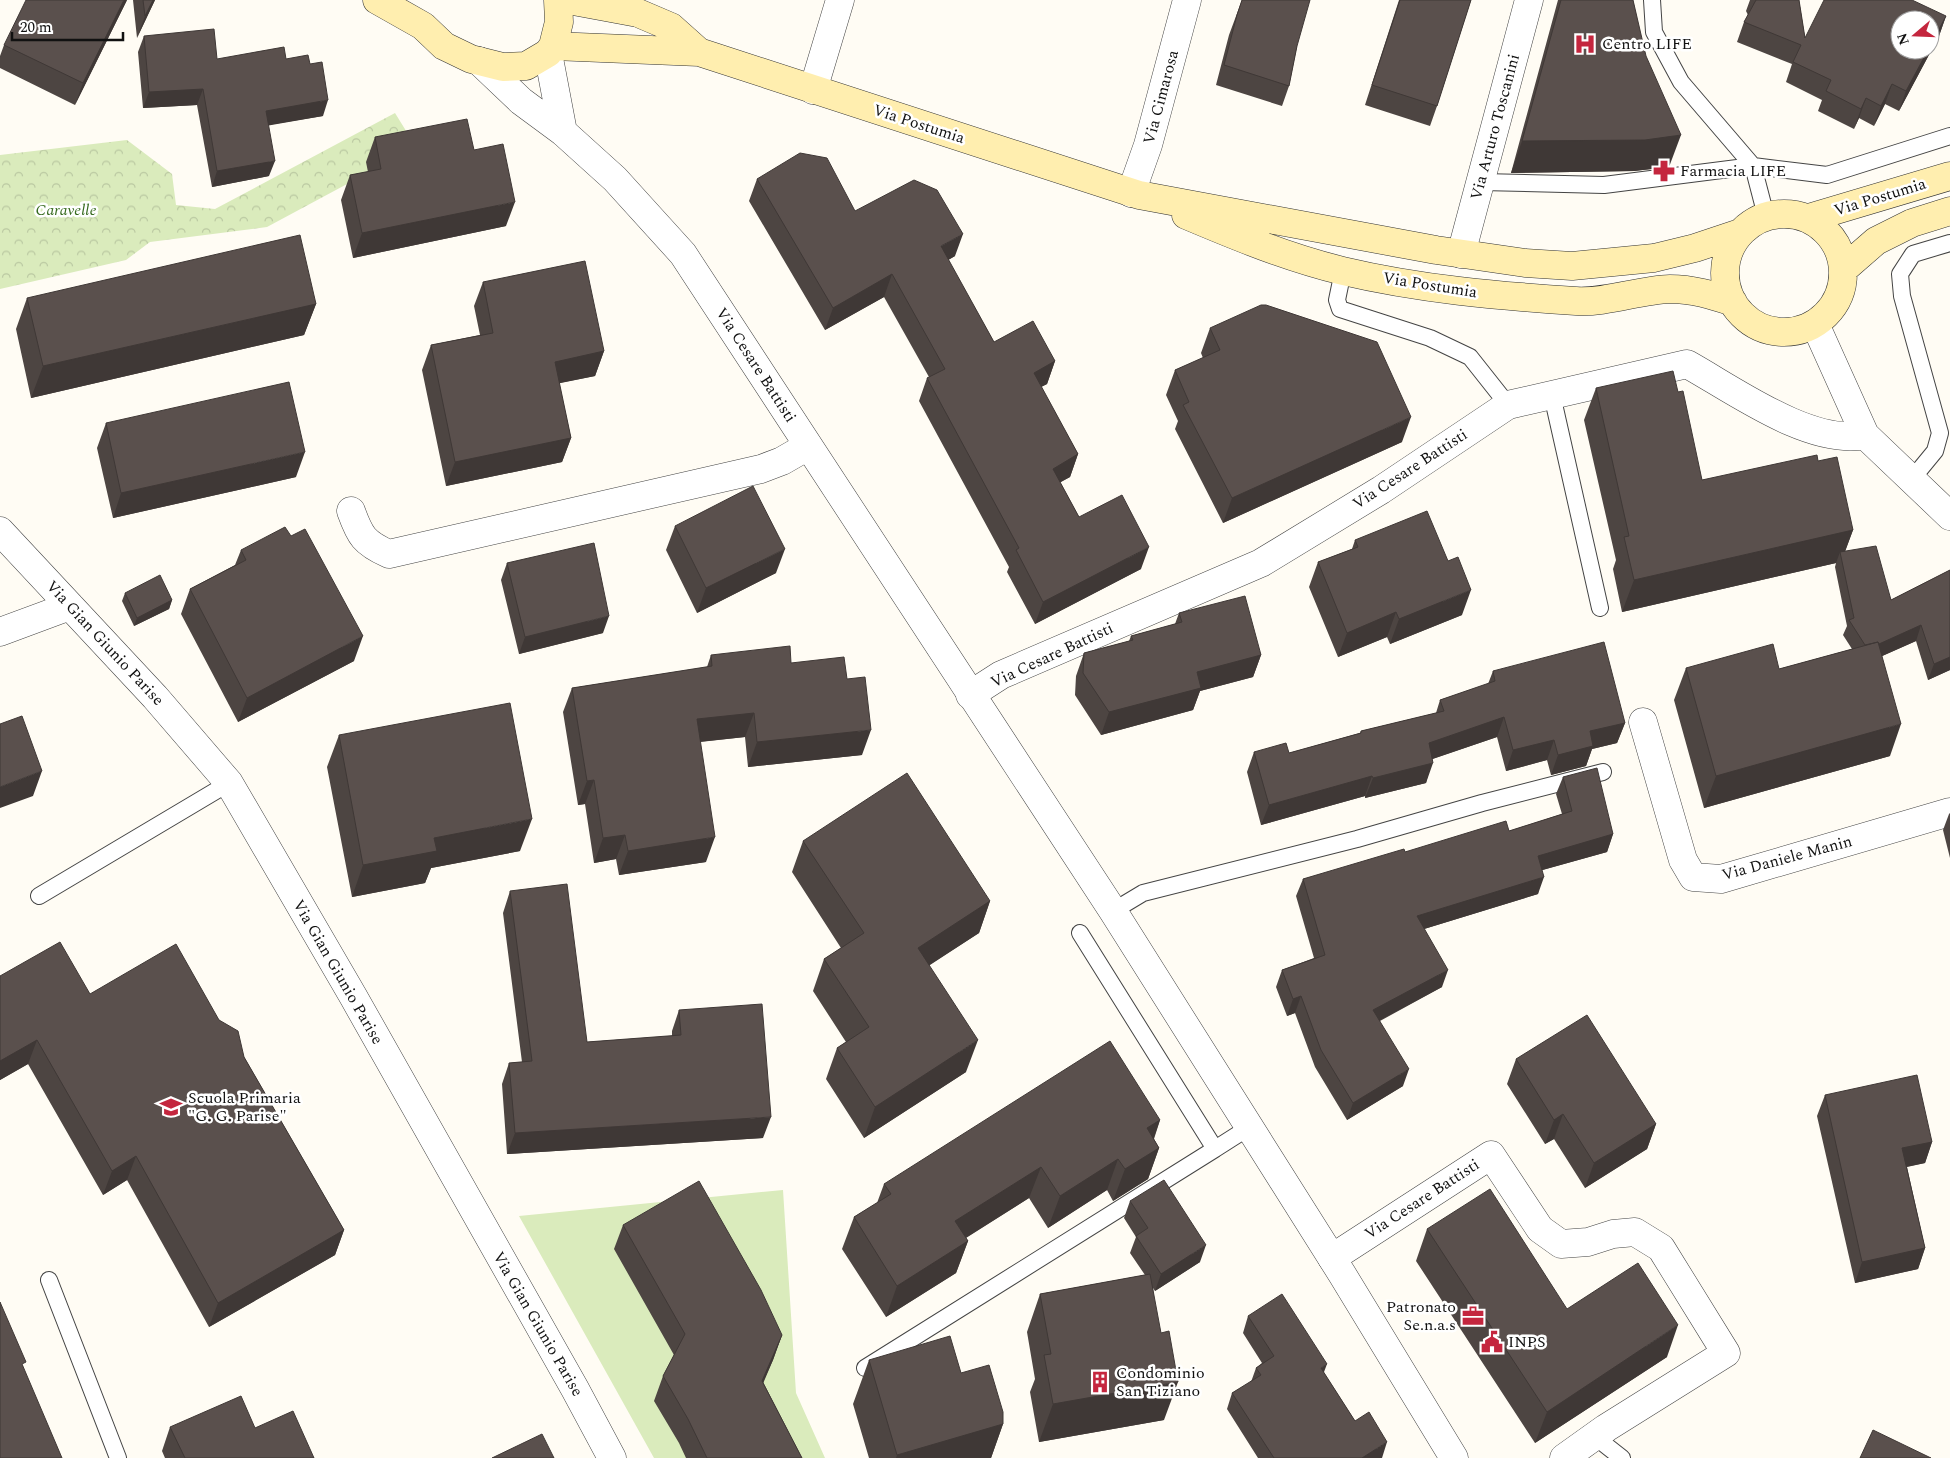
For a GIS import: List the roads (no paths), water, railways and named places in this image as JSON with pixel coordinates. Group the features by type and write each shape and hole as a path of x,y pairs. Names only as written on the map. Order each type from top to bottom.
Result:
{"main road":[{"path":"377,0 423,26 444,46 479,61 503,67 526,66 550,49 559,22 558,0"},
{"path":"417,0 416,4 423,26"},
{"name":"Via Postumia","path":"568,0 638,13 671,27 699,52"},
{"name":"Via Postumia","path":"550,49 699,52 1135,194 1254,244 1344,271 1411,284 1480,293 1579,301 1670,289 1702,292 1733,302"},
{"name":"Via Postumia","path":"1810,218 1950,176"},
{"name":"Via Postumia","path":"1135,194 1461,254 1572,266 1613,264 1654,258 1695,248 1740,233"},
{"path":"1845,268 1876,240 1912,223 1950,211"},
{"name":"Via Postumia","path":"1780,213 1810,218 1831,235 1845,268 1839,296 1829,312 1815,324 1797,331 1778,332 1760,327 1744,317 1733,302 1725,279 1728,254 1740,233 1752,223 1766,216 1780,213"}],"street":[{"path":"813,90 840,0"},
{"name":"Via Cimarosa","path":"1135,194 1187,0"},
{"name":"Via Arturo Toscanini","path":"1461,254 1529,0"},
{"path":"550,49 563,132"},
{"name":"Via Cesare Battisti","path":"479,61 521,101 563,132 615,179 683,254 1113,911 1248,1128 1332,1258 1454,1458"},
{"path":"1815,324 1865,435 1950,516"},
{"name":"Via Cesare Battisti","path":"970,695 1001,675 1261,563 1380,490 1508,405 1687,364 1785,419 1818,432 1849,438 1865,435"},
{"path":"351,511 360,536 372,547 389,554 761,468 782,461 808,446"},
{"name":"Via Gian Giunio Parise","path":"0,531 155,697 229,784 353,996 612,1458"},
{"path":"0,632 70,606"},
{"name":"Via Daniele Manin","path":"1643,722 1683,860 1693,877 1722,879 1950,812"},
{"name":"Via Cesare Battisti","path":"1332,1258 1491,1154 1540,1229 1561,1244 1588,1242 1613,1234 1635,1232 1661,1248 1726,1353 1594,1436 1564,1458"}],"lane":[{"path":"1652,0 1654,32 1681,82 1754,166 1766,216"},
{"path":"1481,182 1604,185 1702,171 1754,166 1827,175 1950,136"},
{"path":"1912,479 1935,451 1940,434 1902,296 1900,274 1913,254 1950,244"},
{"path":"1344,271 1337,300 1340,310 1430,338 1470,357 1508,405"},
{"path":"1552,395 1600,608"},
{"path":"1113,911 1143,893 1357,839 1482,803 1603,772"},
{"path":"39,896 229,784"},
{"path":"1080,933 1215,1149"},
{"path":"865,1368 1248,1128"},
{"path":"49,1280 118,1458"},
{"path":"1594,1436 1622,1458"}],"place":[{"name":"Centro LIFE","path":"1585,44"},
{"name":"Farmacia LIFE","path":"1664,171"},
{"name":"Scuola Primaria \"G. G. Parise\"","path":"171,1107"},
{"name":"Patronato Se.n.a.s","path":"1473,1316"},
{"name":"INPS","path":"1492,1342"},
{"name":"Condominio San Tiziano","path":"1100,1382"}],"park label":[{"name":"Caravelle","path":"66,210"}]}
